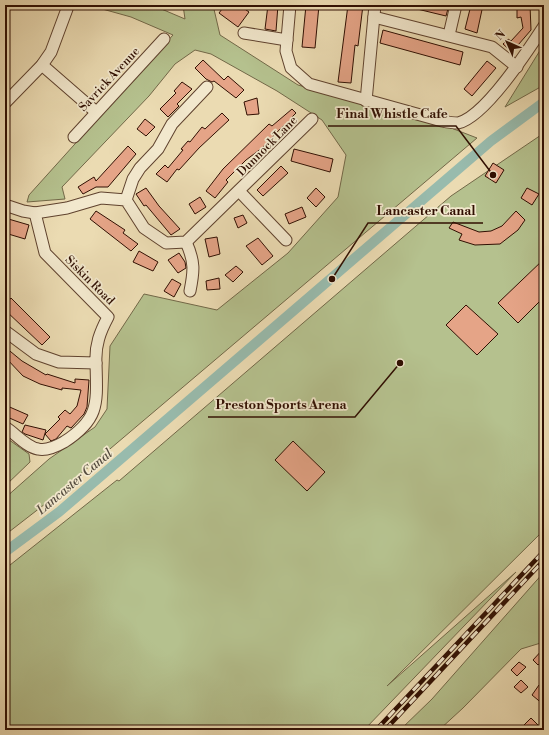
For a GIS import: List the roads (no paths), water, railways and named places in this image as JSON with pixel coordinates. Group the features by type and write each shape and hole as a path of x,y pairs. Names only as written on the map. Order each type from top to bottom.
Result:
{"street":[{"path":"290,5 286,51 291,68 309,84 442,121 458,123 474,115 517,67 544,26"},
{"path":"366,101 370,42 375,5"},
{"path":"449,35 456,5"},
{"path":"5,103 42,65 58,37 67,9"},
{"path":"374,17 492,47 517,67"},
{"path":"244,33 287,40"},
{"name":"Savrick Avenue","path":"74,137 164,39"},
{"path":"42,65 96,112"},
{"path":"126,200 133,179 140,168 158,149 172,124 207,87"},
{"name":"Dunnock Lane","path":"186,242 240,192 312,119"},
{"name":"Dunnock Lane","path":"240,192 286,240"},
{"path":"5,205 35,213 67,208 101,198 126,200"},
{"path":"126,200 144,228 166,243 186,242 194,267 190,291"},
{"name":"Siskin Road","path":"35,213 46,253 108,317 101,331 95,349 96,363"},
{"path":"5,427 38,450 56,447 73,436 88,423 96,408 96,363 59,362 36,354 6,334"}],"waterway":[{"name":"Lancaster Canal","path":"5,552 59,512 491,141 544,102"}],"railway":[{"path":"376,730 544,551"},
{"path":"385,730 544,560"}],"place":[{"name":"Final Whistle Cafe","path":"493,175"},
{"name":"Lancaster Canal","path":"332,279"},
{"name":"Preston Sports Arena","path":"400,363"}]}
